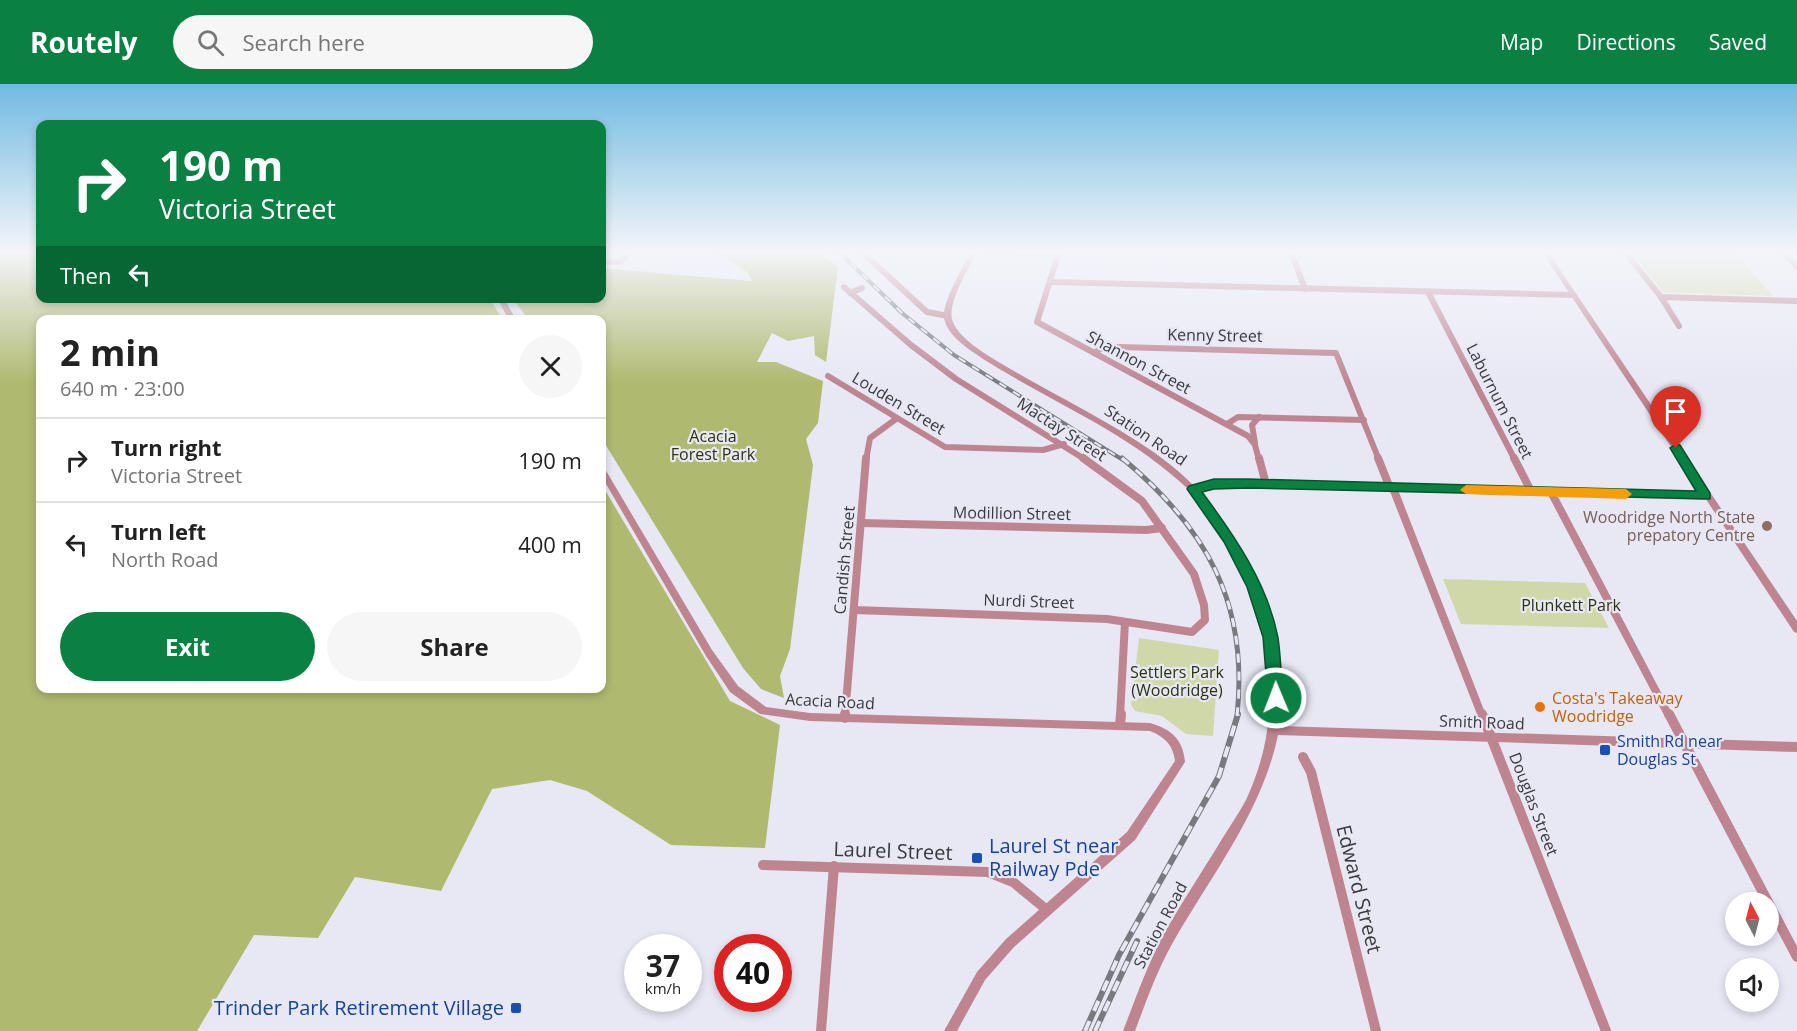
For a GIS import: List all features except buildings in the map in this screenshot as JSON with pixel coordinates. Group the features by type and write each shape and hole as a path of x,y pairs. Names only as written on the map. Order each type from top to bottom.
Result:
{"street":[{"name":"Mactay Street","path":"854,296 911,345 956,379 1064,444 1132,492 1150,510 1194,574 1199,587 1205,620 1200,627"},
{"path":"910,296 927,312 948,316 953,296"},
{"name":"Shannon Street","path":"1045,296 1037,322 1248,436 1255,445"},
{"name":"Laburnum Street","path":"1430,296 1531,491"},
{"path":"1574,296 1797,629"},
{"path":"1661,297 1797,301"},
{"path":"1661,297 1679,326"},
{"name":"Station Road","path":"948,316 952,328 973,347 1138,447 1194,489 1218,521 1242,561 1263,612 1270,637 1275,668 1274,730 1249,806 1152,971 1129,1031"},
{"name":"Kenny Street","path":"1094,353 1102,348 1120,347 1336,353"},
{"name":"Douglas Street","path":"1336,353 1492,737 1606,1031"},
{"name":"Louden Street","path":"828,376 936,443 954,448 1043,450 1064,444"},
{"path":"1208,414 1239,417 1364,420"},
{"path":"1230,426 1239,417"},
{"path":"1258,417 1252,425 1266,484"},
{"path":"1230,426 1258,417"},
{"name":"Candish Street","path":"845,718 867,445 870,438 896,419"},
{"name":"Acacia Road","path":"606,478 709,653 734,689 764,711 788,716 1120,725 1163,730 1179,748 1180,762 1131,836 1047,910"},
{"path":"1194,489 1214,484 1266,484 1706,496"},
{"path":"1551,492 1797,957"},
{"name":"Modillion Street","path":"861,523 1146,530 1162,528"},
{"name":"Nurdi Street","path":"854,610 1053,616 1125,622 1181,632 1192,632 1200,627"},
{"path":"1120,725 1125,622"},
{"name":"Smith Road","path":"1274,730 1797,747"},
{"name":"Edward Street","path":"1303,757 1311,772 1376,1031"},
{"name":"Laurel Street","path":"763,865 988,872 1013,882 1047,910"},
{"path":"821,1031 834,866"},
{"path":"951,1031 981,976 1010,942 1047,910"}],"green space":[{"path":"0,296 36,296 36,303 492,303 500,315 36,315 36,693 606,693 606,492 730,701 780,725 765,848 671,845 587,791 550,780 492,789 441,891 355,877 318,938 254,935 197,1031 0,1031"},
{"name":"Acacia Forest Park","path":"606,296 834,296 826,362 815,355 814,336 788,341 772,333 757,362 776,362 823,381 818,423 806,439 813,465 790,649 780,676 784,698 761,689 743,668 606,445 606,315 525,315 516,303 606,303"},
{"name":"Plunkett Park","path":"1443,579 1585,583 1609,628 1461,624"},
{"name":"Settlers Park (Woodridge)","path":"1139,638 1219,650 1213,736 1186,734 1162,716 1135,711 1131,705"}],"railway":[{"path":"885,296 954,355 1123,460"},
{"path":"1122,458 1178,512 1199,541 1216,571 1228,603 1236,638 1239,675 1237,716"},
{"path":"1085,1031 1119,955 1219,776 1238,714"},
{"path":"1095,1031 1137,941"}],"slow traffic":[{"path":"1466,490 1626,494"}],"place":[{"name":"Woodridge North State prepatory Centre","path":"1767,526"},
{"name":"Costa's Takeaway Woodridge","path":"1540,707"},
{"name":"Smith Rd near Douglas St","path":"1605,750"},
{"name":"Laurel St near Railway Pde","path":"977,858"},
{"name":"Trinder Park Retirement Village","path":"516,1008"}],"route":[{"path":"1276,698 1275,668 1270,637 1254,587 1242,561 1218,521 1194,489 1214,484 1248,483 1706,496 1676,448"}]}
